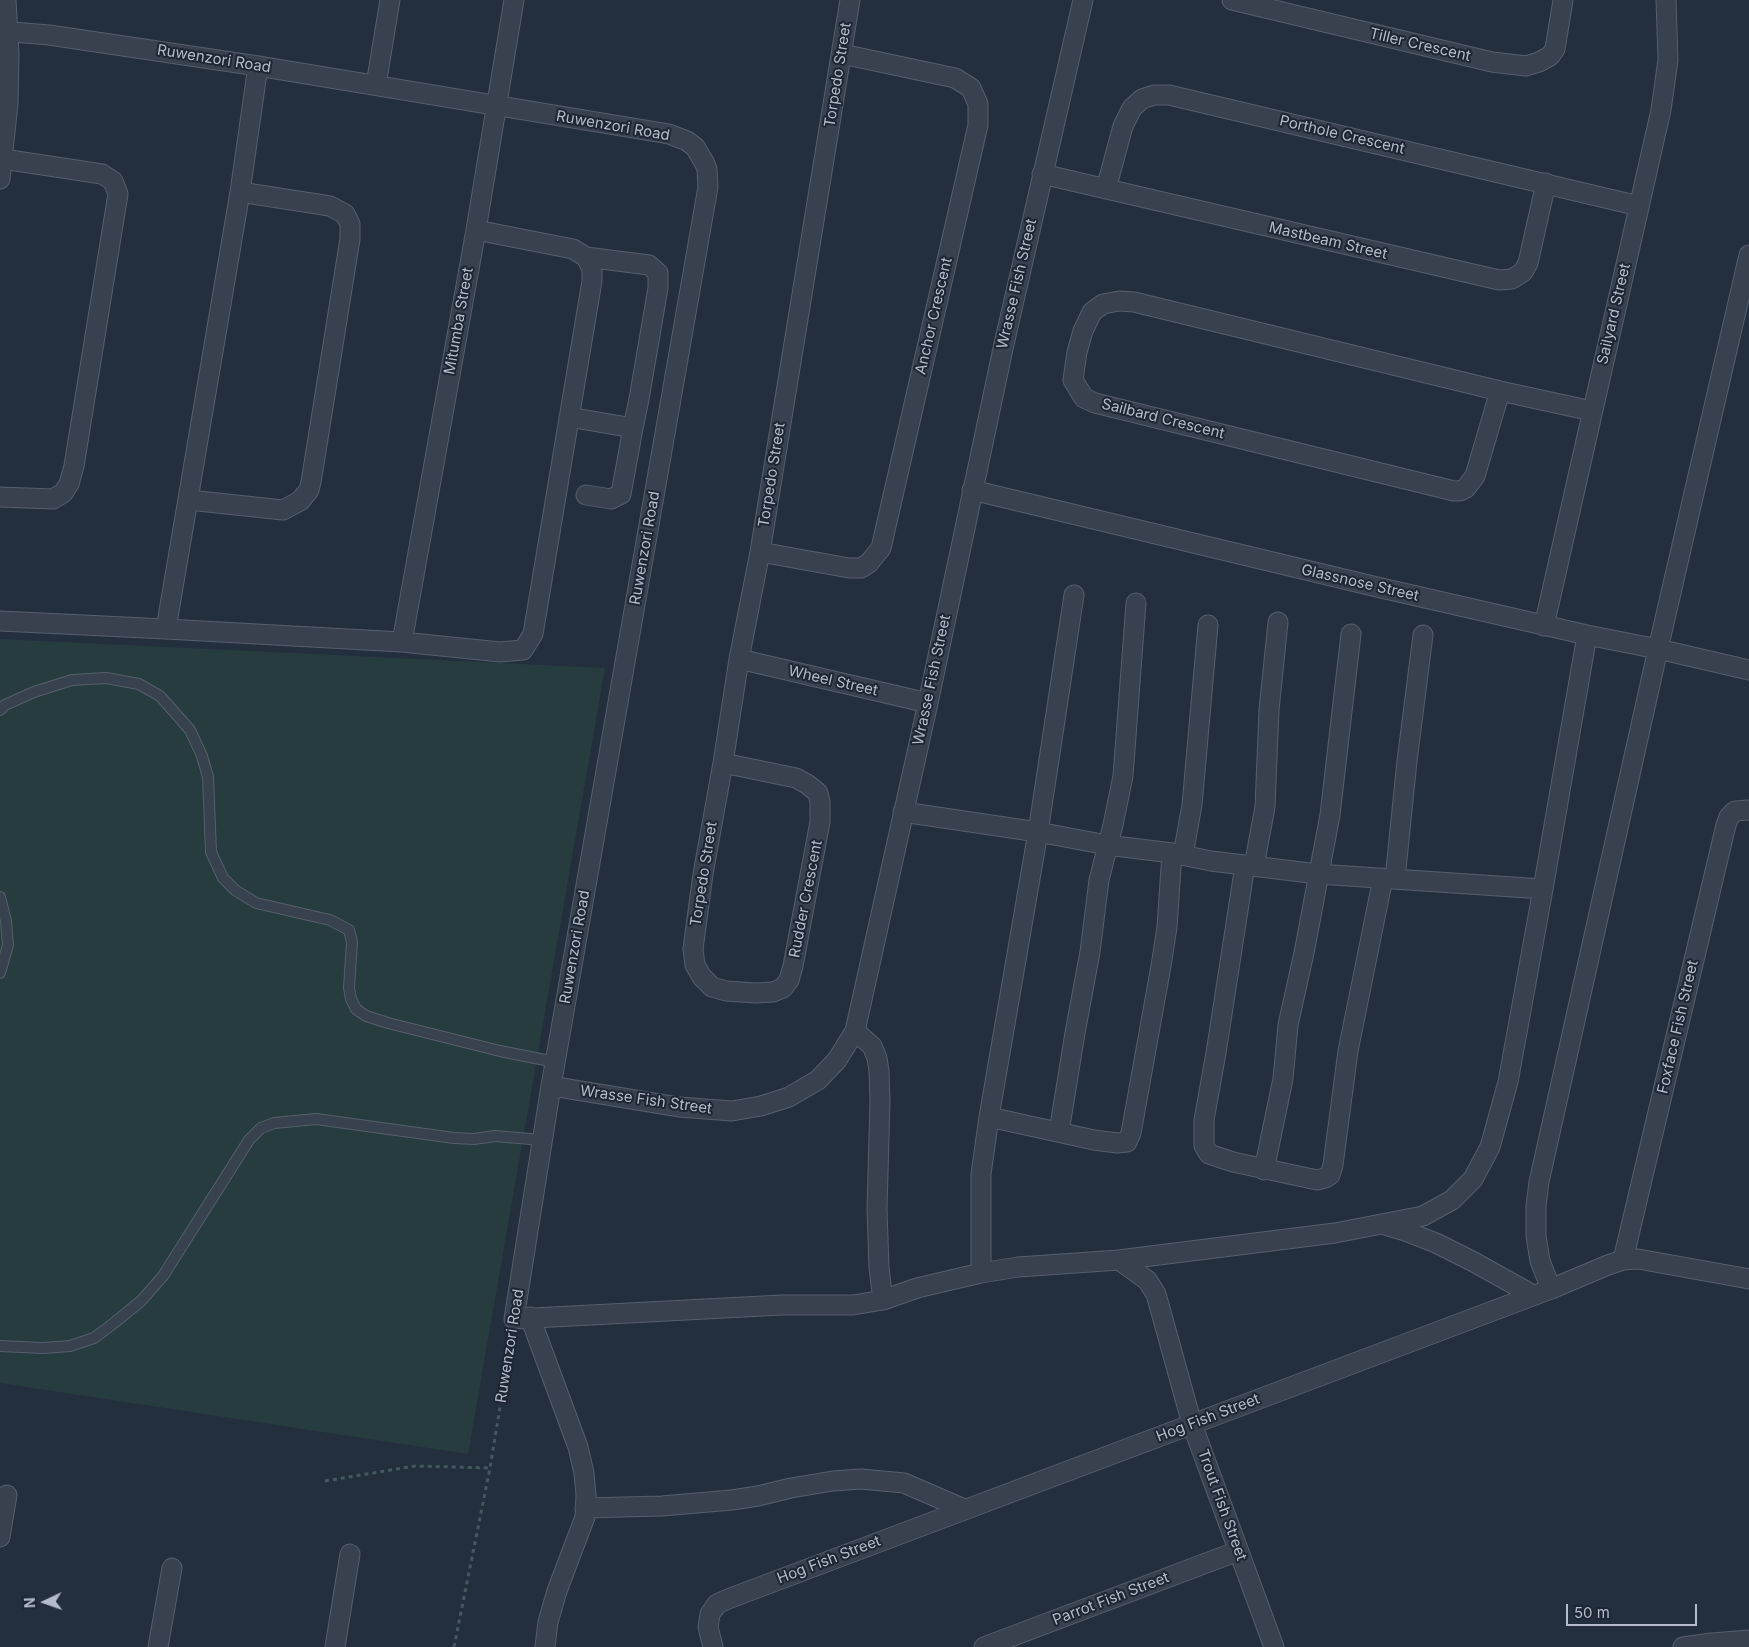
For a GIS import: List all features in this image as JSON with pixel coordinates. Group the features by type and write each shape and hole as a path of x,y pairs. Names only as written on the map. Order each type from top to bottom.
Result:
{"street":[{"path":"0,179 8,104 4,31 6,0"},
{"path":"376,85 390,0"},
{"name":"Mitumba Street","path":"402,642 476,230 514,0"},
{"name":"Torpedo Street","path":"693,949 703,874 739,658 760,552 850,0"},
{"name":"Wrasse Fish Street","path":"551,1086 679,1107 732,1111 761,1106 789,1097 818,1080 837,1060 855,1031 928,703 972,490 1042,174 1083,0"},
{"name":"Tiller Crescent","path":"1232,0 1492,62 1526,66 1544,60 1555,49 1563,0"},
{"name":"Sailyard Street","path":"1544,626 1666,86 1668,60 1666,0"},
{"name":"Ruwenzori Road","path":"4,31 49,35 258,66 669,134 687,141 700,154 704,162 708,178 707,197 542,1140 522,1318"},
{"name":"Anchor Crescent","path":"760,552 849,568 862,568 869,563 881,548 978,125 978,104 975,96 971,88 955,78 842,54"},
{"path":"166,628 240,192 258,66"},
{"name":"Porthole Crescent","path":"1106,189 1123,126 1132,108 1142,99 1154,94 1169,95 1639,206"},
{"path":"0,497 53,499 63,493 69,484 74,466 118,194 113,181 102,174 3,158"},
{"name":"Mastbeam Street","path":"1042,174 1499,280 1512,280 1522,272 1528,263 1546,183"},
{"path":"189,500 283,510 300,502 309,490 312,482 350,238 350,224 345,214 330,206 240,192"},
{"path":"476,230 573,249 586,257 649,266 658,273 640,399 620,494 611,499 586,495"},
{"path":"1551,1289 1540,1261 1536,1236 1536,1206 1539,1182 1658,648 1749,255"},
{"path":"0,621 166,628 402,642 500,652 523,650 533,634 592,281 592,269 586,257"},
{"name":"Sailbard Crescent","path":"1500,391 1475,476 1466,488 1454,491 1095,403 1084,398 1073,380 1077,352 1083,331 1092,312 1103,304 1119,301 1134,302 1500,391 1592,411"},
{"path":"569,417 633,428"},
{"name":"Glassnose Street","path":"972,490 1544,626 1658,648 1749,670"},
{"path":"980,1273 982,1174 989,1117 1038,832 1074,595"},
{"path":"1059,1132 1090,952 1099,880 1123,776 1136,603"},
{"path":"1278,622 1269,710 1266,807 1249,866 1203,1134 1204,1146 1209,1154 1264,1170 1317,1180 1330,1174 1333,1165 1348,1052 1389,879 1407,761 1423,635"},
{"path":"989,1117 1117,1143 1124,1144 1129,1139 1161,966 1177,854 1192,805 1208,625"},
{"path":"1264,1170 1283,1079 1288,1025 1304,953 1330,815 1351,634"},
{"path":"544,1647 548,1622 557,1591 585,1517 586,1495 584,1473 578,1447 522,1318 782,1305 853,1305 883,1300 917,1288 980,1273 1033,1266 1119,1260 1335,1233 1424,1216 1452,1200 1473,1179 1490,1147 1508,1082 1587,635"},
{"name":"Wheel Street","path":"739,658 928,703"},
{"name":"Rudder Crescent","path":"693,949 695,965 702,977 712,987 726,991 756,993 773,992 783,988 789,980 793,966 820,822 818,793 807,784 796,778 723,763"},
{"name":"Foxface Fish Street","path":"1623,1260 1726,825 1729,818 1736,811 1749,810"},
{"path":"903,812 1038,832 1107,845 1177,854 1211,862 1318,874 1543,889"},
{"path":"855,1031 872,1046 877,1058 879,1071 877,1209 879,1268 883,1300"},
{"path":"1381,1224 1436,1243 1533,1295"},
{"name":"Hog Fish Street","path":"713,1647 708,1627 710,1614 717,1604 964,1509 1551,1289 1623,1260 1638,1259 1749,1279"},
{"name":"Trout Fish Street","path":"1119,1260 1147,1280 1156,1294 1192,1424 1274,1647"},
{"path":"586,1508 662,1506 732,1500 833,1481 861,1479 904,1483 964,1509"},
{"path":"0,1536 7,1495"},
{"name":"Parrot Fish Street","path":"984,1647 1238,1551"},
{"path":"335,1647 350,1554"},
{"path":"158,1647 172,1568"},
{"path":"1683,1647 1712,1642 1749,1640"}],"lane":[{"path":"0,710 5,705 34,692 72,680 106,678 131,682 140,684 160,696 190,730 202,756 208,777 211,852 223,878 235,890 256,903 330,920 349,930 352,942 349,988 351,1000 356,1010 366,1016 388,1023 500,1051 555,1062"},
{"path":"0,897 6,921 8,945 0,973"},
{"path":"0,1346 43,1348 70,1346 94,1338 121,1318 141,1301 163,1276 249,1140 261,1128 274,1123 316,1119 454,1138 474,1139 495,1136 542,1140"}],"path":[{"name":"Ruwenzori Road","path":"454,1647 522,1318"},
{"path":"325,1481 416,1466 490,1468"}],"green space":[{"path":"0,639 605,668 468,1454 0,1383"}]}
